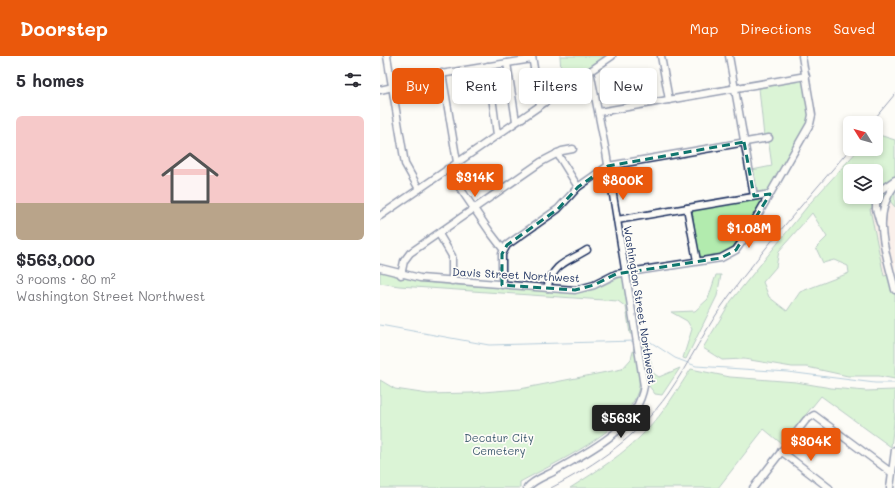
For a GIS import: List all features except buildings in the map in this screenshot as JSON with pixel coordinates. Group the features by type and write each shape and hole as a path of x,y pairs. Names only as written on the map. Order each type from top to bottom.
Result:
{"street":[{"path":"380,90 392,84 388,56"},
{"path":"592,70 612,56"},
{"path":"661,56 669,100"},
{"path":"729,56 754,196"},
{"name":"Davis Street Northwest","path":"380,268 401,275 420,278 570,290 585,289 611,276 721,258 736,250 810,124 812,115 802,56"},
{"path":"380,216 540,105 532,57 508,63 444,74"},
{"path":"508,63 516,121"},
{"path":"488,66 497,135"},
{"path":"598,112 806,76"},
{"name":"Washington Street Northwest","path":"527,487 590,450 622,427 639,404 644,386 639,348 608,166 592,81"},
{"path":"444,86 457,162"},
{"path":"395,104 405,164 419,189"},
{"path":"502,285 504,249 511,241 558,209 578,187 608,166 769,138"},
{"path":"401,275 406,257 541,162 557,153 573,149"},
{"path":"557,153 578,187"},
{"path":"447,169 474,209 504,249"},
{"path":"883,188 895,180"},
{"path":"882,233 882,209 886,198 895,185"},
{"path":"617,220 770,194"},
{"path":"876,204 895,290"},
{"path":"687,208 697,261"},
{"path":"439,234 452,256 452,281"},
{"path":"547,288 550,278 560,265 587,250"},
{"path":"753,488 808,417 814,415 892,473"},
{"path":"781,451 829,488"},
{"path":"890,488 895,451"}],"highlighted area":[{"path":"744,142 754,196 770,194 736,250 721,258 616,274 594,285 575,290 502,285 502,254 507,245 558,209 578,187 608,166"}],"shaded area":[{"path":"890,201 895,207 895,274 884,276 869,208"}],"green space":[{"path":"560,56 608,56 590,68 561,68"},
{"path":"801,80 804,82 809,114 809,125 768,192 756,194 752,170 772,166 769,145 764,137 759,88"},
{"path":"883,136 895,140 895,207 890,201 883,204 883,164 845,164 853,156 883,156"},
{"path":"843,167 843,204 882,204 870,209 884,276 895,274 895,379 879,376 848,376 807,367 792,367 744,359 722,360 703,348 731,301 811,202","holes":["812,213 827,237 816,248 823,263 834,260 848,266 849,273 800,292 787,311 769,297 763,282 776,267 779,251"]},
{"path":"763,199 733,247 721,255 700,258 698,255 692,210"},
{"path":"380,270 402,278 434,283 574,293 593,290 621,277 624,279 633,334 630,334 626,307 618,301 399,286 380,283"},
{"path":"716,275 721,275 717,296 686,359 683,358 692,329 687,321 671,312 695,311 708,299"},
{"path":"643,345 648,346 653,373 659,377 680,368 662,395 655,394 649,386"},
{"name":"Decatur City Cemetery","path":"634,348 639,375 639,386 631,406 619,420 588,445 520,482 520,488 380,488 380,380 395,389 428,394 471,393 520,389 622,369 631,359"},
{"path":"691,369 730,377 796,382 831,388 866,391 895,390 895,414 891,447 821,396 782,444 764,429 718,488 570,488 610,462 638,439 659,417"}],"waterway":[{"path":"380,325 489,345 635,341"},
{"path":"640,340 646,339 675,358 696,366 788,372 875,383 895,383"}],"railway":[{"path":"877,116 895,94"},
{"path":"551,488 568,479 616,448 644,423 668,394 705,332 743,277 788,221 844,156"}]}
